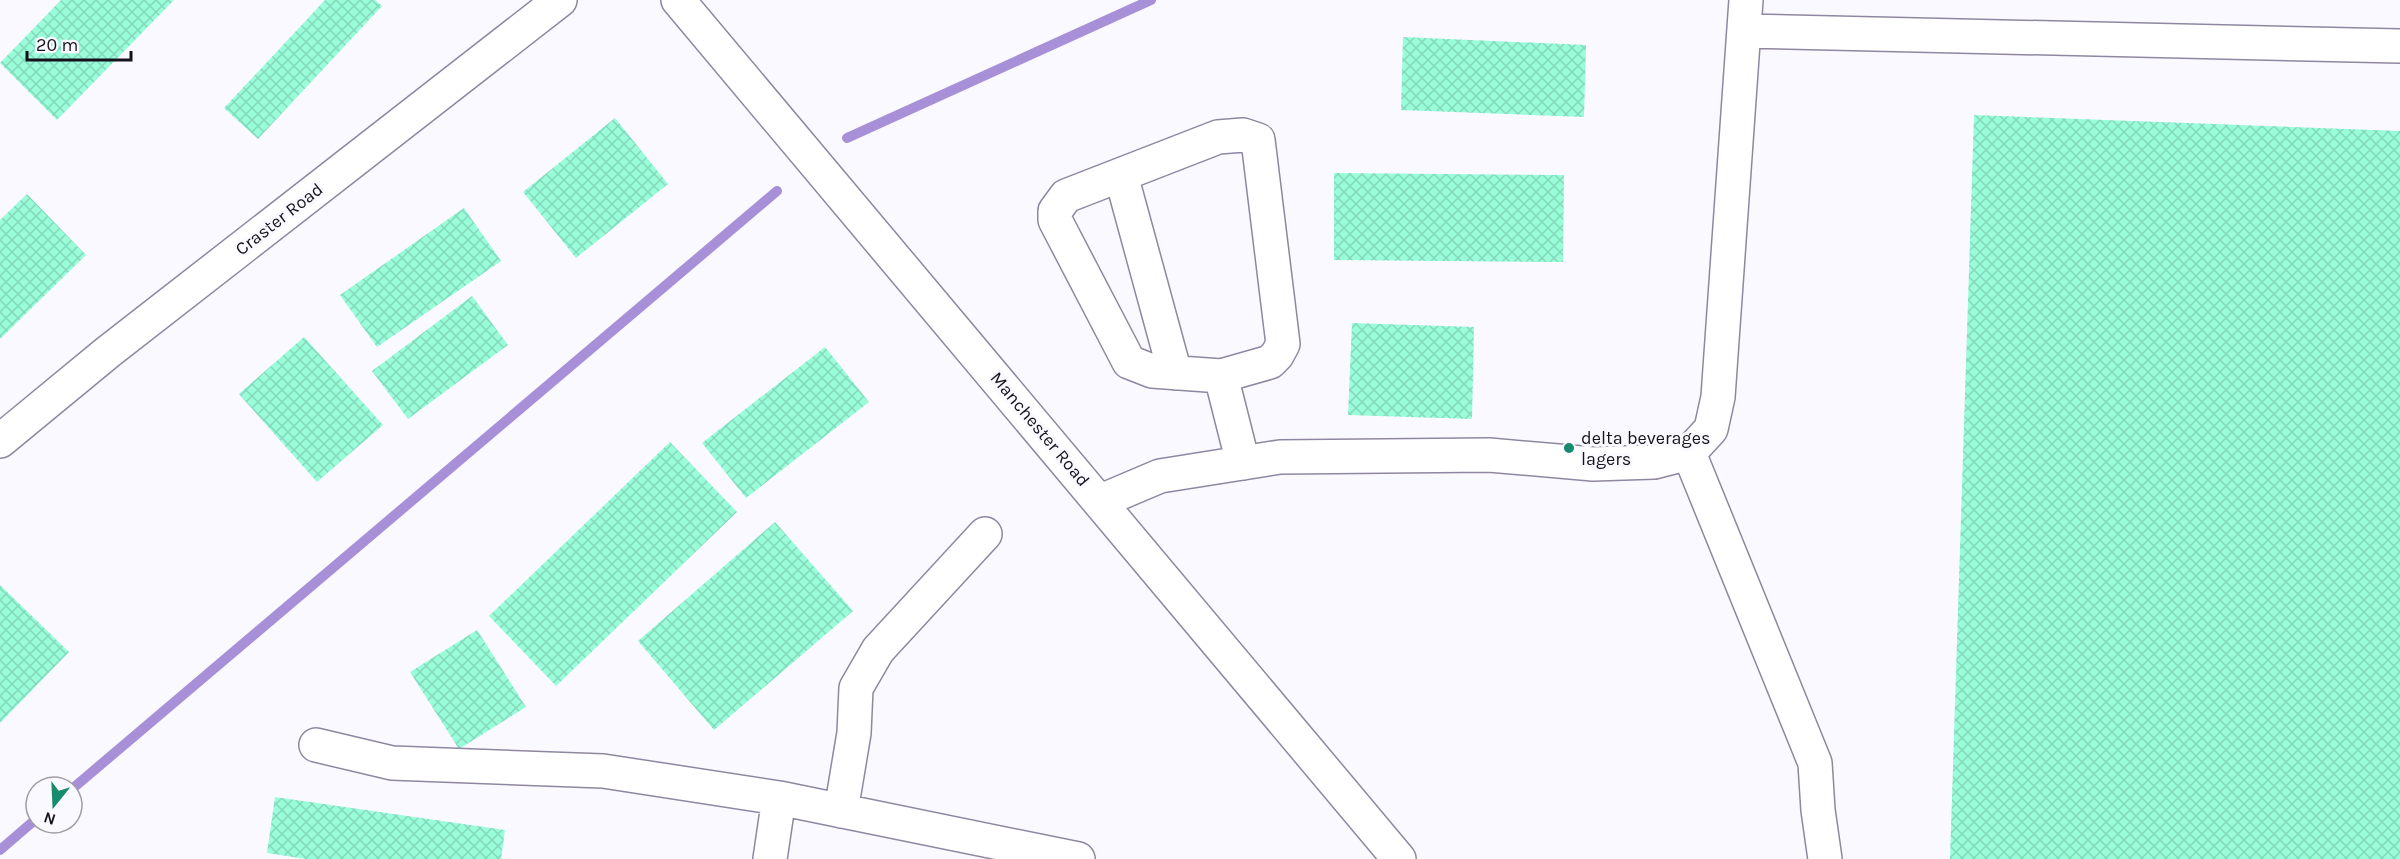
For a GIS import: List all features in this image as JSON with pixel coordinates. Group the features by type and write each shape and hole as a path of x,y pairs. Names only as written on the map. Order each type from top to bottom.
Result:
{"street":[{"name":"Craster Road","path":"0,441 108,352 560,0"},
{"name":"Manchester Road","path":"678,0 1101,501 1399,859"},
{"path":"1101,501 1160,476 1280,457 1489,455 1593,464 1654,462 1689,453 1711,429 1718,397 1745,16 2400,46"},
{"path":"1243,135 1258,140 1283,344 1270,362 1221,376 1152,371 1129,362 1055,220 1055,211 1066,196 1121,175 1218,137 1243,135"},
{"path":"1121,175 1175,373"},
{"path":"1221,376 1243,463"},
{"path":"1689,453 1815,763 1818,810 1825,859"},
{"path":"841,811 854,733 856,688 878,650 986,534"},
{"path":"316,745 392,763 603,771 778,798 1078,859"},
{"path":"770,859 778,798"}],"building":[{"path":"61,0 174,0 57,120 0,63"},
{"path":"325,0 375,0 382,6 258,139 224,108"},
{"path":"1403,37 1586,45 1584,117 1401,110"},
{"path":"1974,115 2400,131 2400,859 1950,859"},
{"path":"615,118 668,184 576,258 523,192"},
{"path":"1334,173 1564,175 1563,262 1334,260"},
{"path":"27,194 86,255 0,339 0,220"},
{"path":"464,208 501,261 377,347 340,295"},
{"path":"472,296 508,345 408,419 372,371"},
{"path":"1352,323 1474,327 1472,419 1348,415"},
{"path":"304,337 383,425 317,482 239,394"},
{"path":"825,347 869,402 746,498 702,443"},
{"path":"670,442 737,512 556,686 489,616"},
{"path":"775,522 853,611 714,730 638,641"},
{"path":"0,585 69,652 0,723"},
{"path":"477,630 526,707 459,749 410,672"},
{"path":"275,797 505,830 501,859 306,859 267,853"}],"waterway":[{"path":"847,138 1151,0"},
{"path":"84,779 777,191"},
{"path":"0,850 24,829"}],"place":[{"name":"delta beverages lagers","path":"1569,448"}]}
